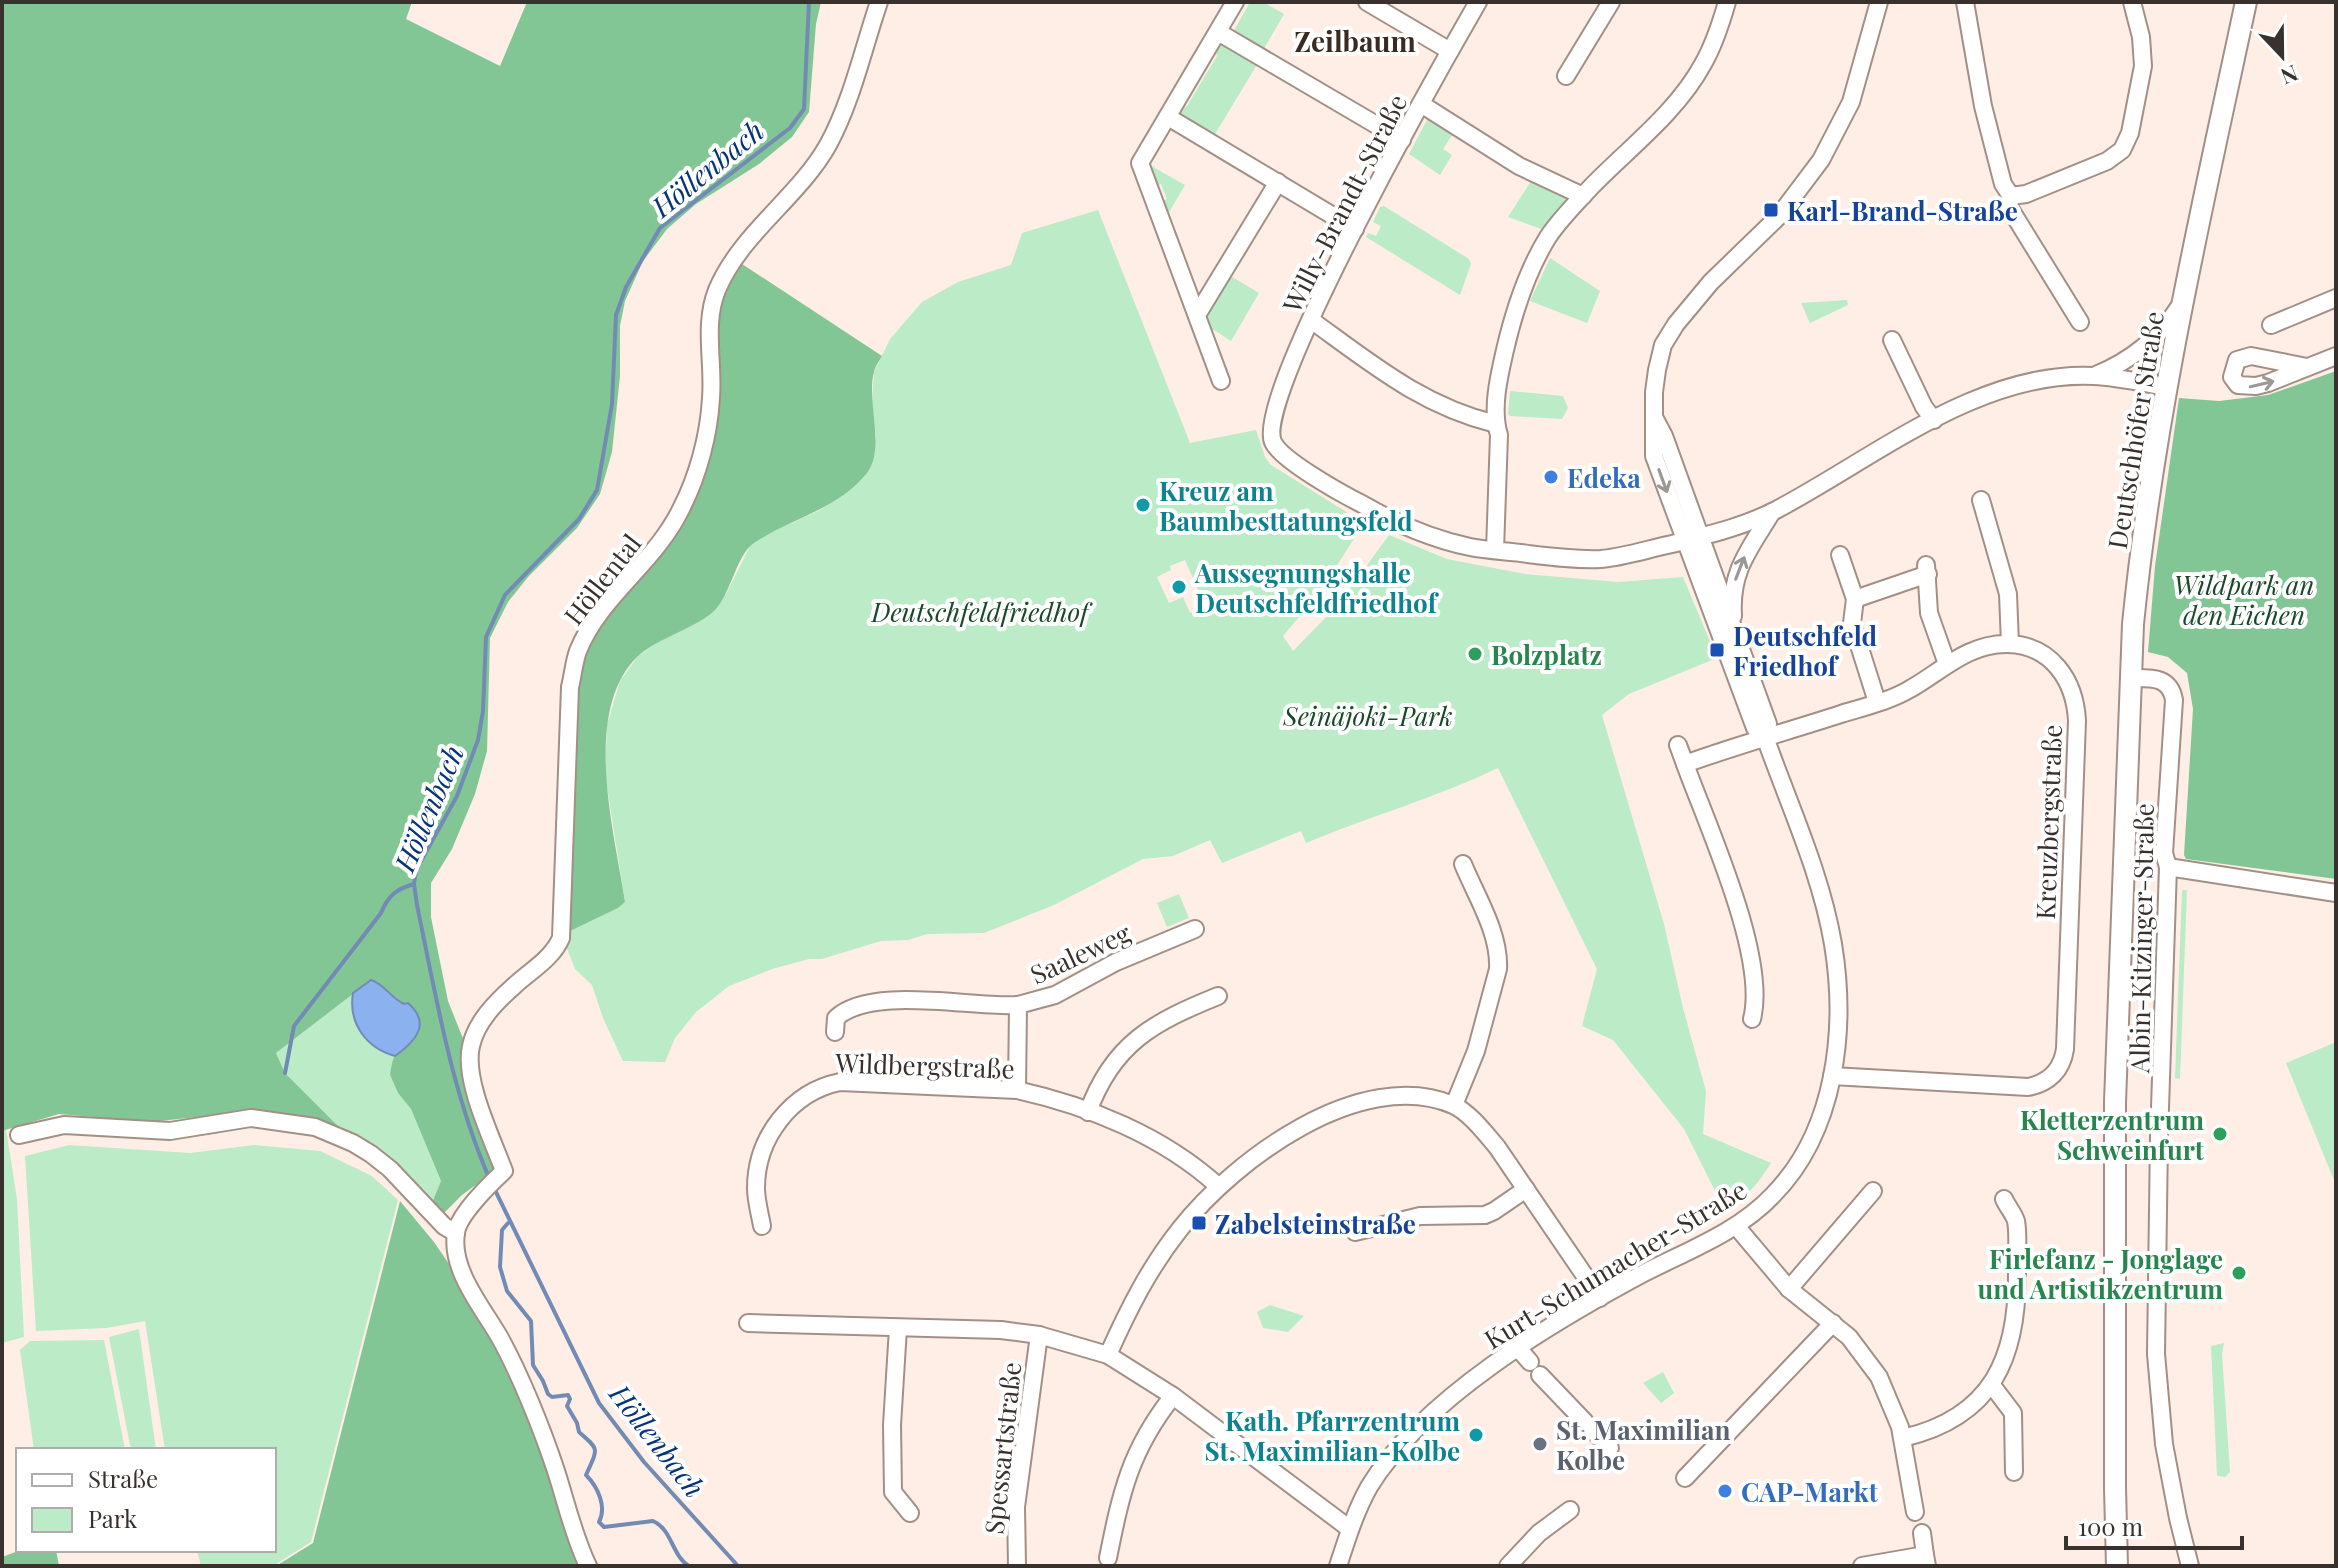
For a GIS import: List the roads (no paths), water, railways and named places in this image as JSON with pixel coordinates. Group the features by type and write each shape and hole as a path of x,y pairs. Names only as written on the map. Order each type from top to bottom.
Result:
{"main road":[{"name":"Deutschhöfer Straße","path":"2117,1566 2115,1102 2131,678 2140,557 2182,303 2246,2"}],"street":[{"name":"Höllental","path":"456,1233 459,1224 489,1185 504,1171 475,1089 470,1051 483,1020 494,1006 548,957 561,938 570,687 577,654 589,628 611,598 645,563 681,510 702,452 708,419 711,398 709,324 717,291 736,257 827,146 879,2"},
{"path":"1221,381 1140,163 1235,2"},
{"path":"1367,2 1450,51"},
{"name":"Willy-Brandt-Straße","path":"1478,2 1355,229 1311,320 1286,375 1272,417 1271,433 1277,448 1304,469 1380,515 1450,542 1495,550"},
{"path":"1566,76 1611,2"},
{"path":"1727,2 1701,68 1669,109 1549,235 1520,296 1500,372 1496,424 1499,435 1495,550 1598,559 1619,557 1692,539 1772,512 1972,401 2043,379 2094,376 2167,387"},
{"path":"1692,539 1664,436 1655,419 1657,370 1669,335 1711,282 1778,217 1819,163 1851,102 1879,2"},
{"path":"1965,2 1983,106 2003,184 2015,198 2107,161 2122,150 2130,133 2143,66 2141,37 2132,2"},
{"path":"1218,32 1402,140"},
{"path":"1421,104 1519,166 1583,196"},
{"path":"1168,117 1355,229"},
{"path":"1197,315 1278,182"},
{"path":"2011,196 2009,207 2080,322"},
{"path":"2271,325 2336,298"},
{"path":"2094,376 2134,355 2168,324 2182,303"},
{"path":"1311,320 1419,396 1455,412 1496,424"},
{"path":"1892,340 1924,407 1934,420"},
{"path":"2307,367 2336,356"},
{"path":"1685,764 1877,702 1911,689 1973,650 2010,644 2008,594 1981,500"},
{"path":"1735,633 1732,600 1737,570 1772,512"},
{"name":"Kurt-Schumacher-Straße","path":"1692,539 1735,633 1768,724 1765,737"},
{"name":"Kurt-Schumacher-Straße","path":"1338,1566 1350,1529 1369,1488 1402,1446 1447,1402 1518,1348 1600,1298 1736,1226 1757,1211 1793,1172 1817,1124 1832,1076 1838,1000 1833,944 1812,867 1765,737 1755,728 1692,539"},
{"path":"1840,555 1855,599 1852,623 1877,702"},
{"path":"1855,599 1927,570 1929,613 1947,664"},
{"name":"Kreuzbergstraße","path":"1832,1076 2028,1087 2052,1076 2062,1063 2065,1049 2076,707 2069,684 2051,660 2034,649 2010,644"},
{"name":"Albin-Kitzinger-Straße","path":"2131,678 2160,679 2173,692 2164,853 2168,867 2156,1354 2164,1444 2190,1566"},
{"path":"1678,745 1737,904 1748,945 1754,988 1752,1019"},
{"path":"1454,1105 1476,1051 1499,957 1463,864"},
{"path":"2168,867 2336,893"},
{"name":"Saaleweg","path":"1017,1090 1018,1005 1055,995 1116,962 1195,929"},
{"path":"1088,1112 1103,1078 1139,1035 1172,1015 1218,996"},
{"path":"835,1032 836,1018 842,1012 879,1000 995,1007 1018,1005"},
{"name":"Wildbergstraße","path":"762,1226 756,1185 765,1147 784,1113 812,1090 840,1082 1017,1090 1088,1112 1150,1138 1188,1161 1218,1186"},
{"path":"1108,1355 1148,1275 1178,1231 1218,1186 1278,1139 1313,1121 1347,1108 1397,1097 1454,1105 1490,1139 1600,1298"},
{"path":"19,1135 64,1125 170,1131 251,1118 315,1127 371,1154 390,1169 444,1226 456,1233 457,1258 511,1362 554,1466 575,1537 588,1566"},
{"path":"1355,1232 1420,1216 1485,1215 1526,1189"},
{"path":"1789,1289 1873,1191"},
{"path":"1903,1438 1941,1426 1962,1412 1991,1384 2008,1351 2017,1302 2016,1221 2004,1199"},
{"path":"1736,1226 1772,1272 1858,1347 1879,1377 1895,1409 1903,1438 1915,1512"},
{"path":"748,1323 967,1329 1039,1335 1108,1355 1173,1396 1350,1529"},
{"path":"1685,1478 1833,1323"},
{"path":"898,1328 892,1425 893,1492 910,1513"},
{"name":"Spessartstraße","path":"1017,1566 1017,1498 1039,1335"},
{"path":"1518,1348 1610,1448"},
{"path":"1991,1384 2013,1413 2014,1472"},
{"path":"1108,1558 1128,1471 1143,1439 1173,1396"},
{"path":"1508,1566 1539,1533 1570,1510"},
{"path":"1862,1566 1926,1561 1922,1533"}],"water":[{"path":"371,980 399,1001 408,1003 419,1018 420,1025 414,1039 395,1056 376,1047 356,1024 353,993"}],"waterway":[{"name":"Höllenbach","path":"490,1180 465,1113 446,1044 417,905 416,870 457,796 478,740 483,711 486,637 505,595 579,519 597,490 612,404 616,315 626,287 660,228 790,128 804,109 809,2"},
{"path":"285,1073 294,1026 390,898 402,888 414,884"},
{"path":"191,1135 218,1131"},
{"name":"Höllenbach","path":"494,1188 599,1403 644,1462 738,1566"},
{"path":"508,1223 502,1230 500,1267 507,1291 531,1321 533,1365 548,1394 552,1397 568,1395 567,1406 579,1432 594,1446 595,1454 586,1475 600,1497 602,1510 599,1522 604,1527 653,1521 664,1530 683,1562 689,1566"}],"place":[{"name":"Karl-Brand-Straße","path":"1771,210"},
{"name":"Edeka","path":"1551,477"},
{"name":"Kreuz am Baumbesttatungsfeld","path":"1143,505"},
{"name":"Aussegnungshalle Deutschfeldfriedhof","path":"1179,587"},
{"name":"Deutschfeld Friedhof","path":"1717,650"},
{"name":"Bolzplatz","path":"1475,654"},
{"name":"Kletterzentrum Schweinfurt","path":"2220,1134"},
{"name":"Zabelsteinstraße","path":"1199,1223"},
{"name":"Firlefanz - Jonglage und Artistikzentrum","path":"2239,1273"},
{"name":"Kath. Pfarrzentrum St. Maximilian-Kolbe","path":"1476,1435"},
{"name":"St. Maximilian Kolbe","path":"1540,1444"},
{"name":"CAP-Markt","path":"1725,1491"}],"district":[{"name":"Zeilbaum","path":"1355,40"}],"park label":[{"name":"Wildpark an den Eichen","path":"2244,599"},
{"name":"Deutschfeldfriedhof","path":"980,611"},
{"name":"Seinäjoki-Park","path":"1368,715"}]}
